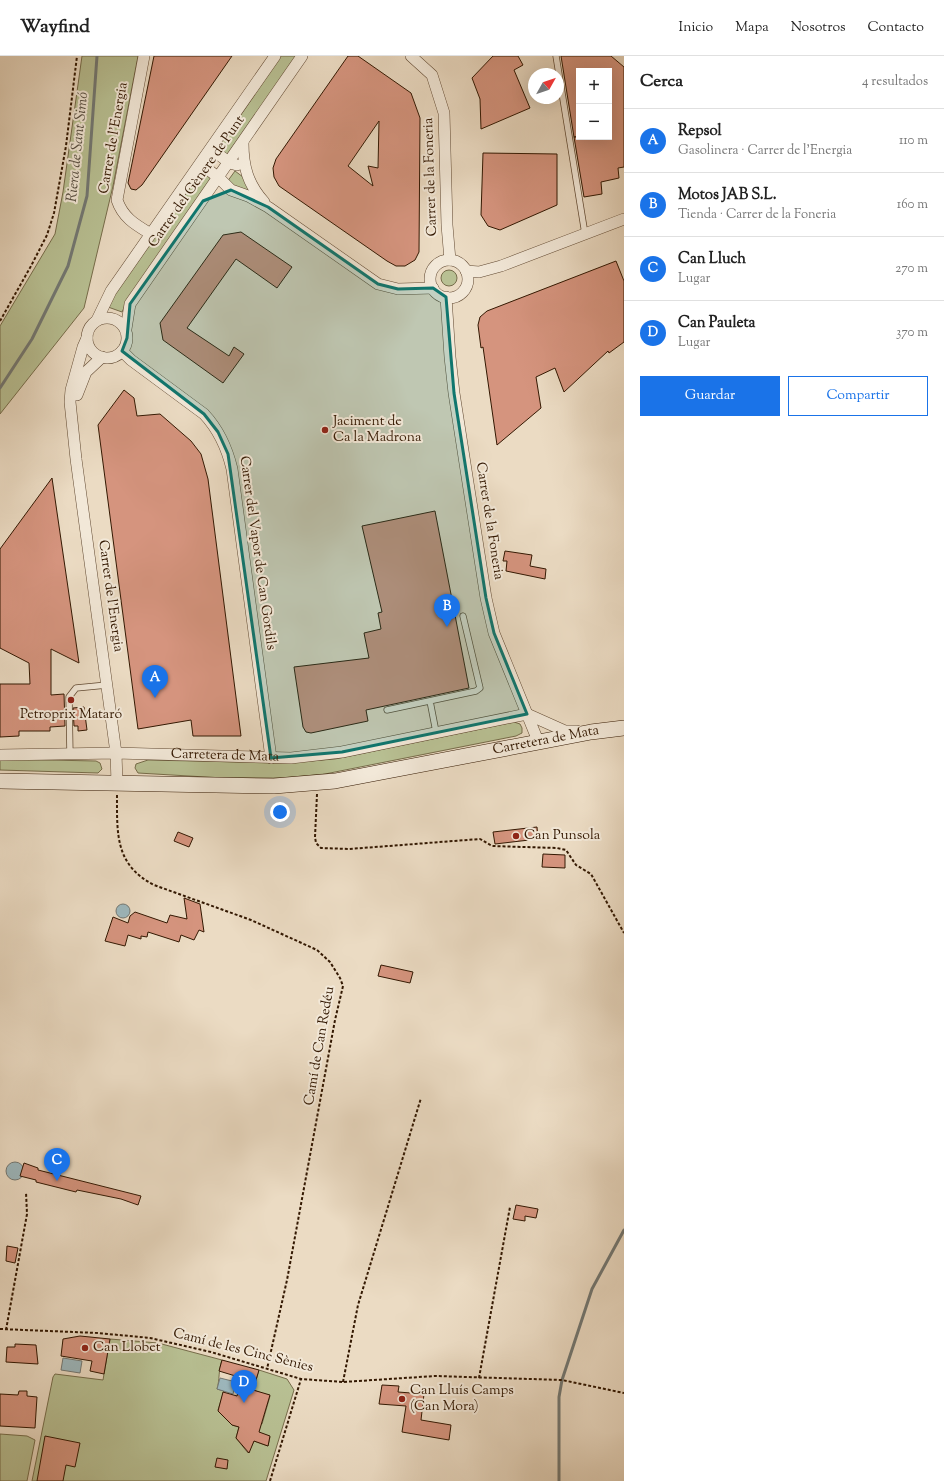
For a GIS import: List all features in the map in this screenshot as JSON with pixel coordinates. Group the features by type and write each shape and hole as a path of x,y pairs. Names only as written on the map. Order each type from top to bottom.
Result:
{"street":[{"name":"Carrer de l'Energia","path":"144,56 117,200 120,209 126,218 151,234"},
{"name":"Carrer del Gènere de Punt","path":"97,320 111,291 275,56"},
{"name":"Carrer del Gènere de Punt","path":"126,329 130,304 230,163 302,56"},
{"name":"Carrer de la Foneria","path":"411,56 432,75 444,113 447,225 450,260"},
{"path":"243,143 245,172 252,189 268,207"},
{"path":"210,149 245,172"},
{"path":"201,164 219,178 231,190 248,196 268,207 378,284 398,289 433,288"},
{"path":"203,201 213,194 231,190"},
{"path":"466,271 479,272 501,266 624,219"},
{"path":"450,260 461,264 466,271 468,281 463,291 454,296 446,297 437,293 433,288 430,279 433,269 440,262 450,260"},
{"name":"Carrer de la Foneria","path":"446,297 454,393 486,598 494,633 538,741"},
{"path":"107,317 114,318 126,329 126,345 122,351 111,358 102,357 94,353 89,347 87,338 91,326 97,320 107,317"},
{"name":"Carrer de l'Energia","path":"87,338 82,347 71,390 71,413 116,753 117,783"},
{"name":"Carrer del Vapor de Can Gordils","path":"122,351 131,360 204,414 212,422 224,443 232,469 271,758"},
{"name":"Carrer de l'Energia","path":"71,413 79,387 86,372 102,357"},
{"name":"Carretera de Mata","path":"0,756 116,753 291,758 342,752 527,714 565,731 591,732"},
{"path":"591,732 624,719"},
{"path":"591,732 624,728"},
{"name":"Carretera de Mata","path":"0,781 274,786 316,783 335,781 591,732"}],"lane":[{"path":"556,56 585,234"},
{"path":"387,710 476,691 480,688 464,616"},
{"path":"70,755 69,697 76,688 107,685"},
{"path":"430,701 436,732"}],"path":[{"path":"0,321 32,266 47,235 54,213 66,146 77,56"},
{"name":"Camí de Can Redéu","path":"117,783 119,833 123,855 131,870 154,885 251,920 317,950 330,962 340,978 342,986 334,1020 288,1280 267,1369"},
{"path":"316,783 318,802 315,837 316,842 321,848 349,849 480,839 492,846 557,848 566,850 576,865 591,874 624,932"},
{"path":"343,1382 358,1305 421,1098"},
{"path":"6,1330 26,1221 26,1192"},
{"path":"479,1378 510,1207"},
{"name":"Camí de les Cinc Sènies","path":"0,1329 98,1333 150,1338 211,1352 301,1379 343,1382 436,1376 562,1380 624,1392"},
{"path":"270,1481 301,1379"}],"highlighted area":[{"path":"231,190 268,207 378,284 398,289 433,288 446,297 454,393 486,598 494,633 527,714 342,752 271,758 228,454 218,432 204,414 122,351 127,338 130,304 203,201"}],"green space":[{"path":"82,56 138,56 113,186 84,308 0,414 0,326 55,234 63,192"},
{"path":"281,56 297,56 227,155 218,148"},
{"path":"202,171 212,179 129,297 122,312 108,307 117,290"},
{"path":"235,171 247,180 249,190 240,190 227,182"},
{"path":"449,270 455,272 457,278 455,284 449,286 443,284 441,278 443,272"},
{"path":"514,722 520,724 522,728 522,733 516,736 325,774 282,778 223,778 138,773 135,768 136,764 148,760 284,763 335,759"},
{"path":"0,759 96,761 100,763 102,769 98,773 0,770"},
{"path":"110,1339 158,1343 222,1360 217,1389 224,1391 218,1410 232,1425 239,1427 236,1438 248,1453 254,1441 268,1446 270,1437 250,1429 253,1421 262,1424 270,1396 253,1390 259,1370 287,1379 294,1390 266,1481 32,1481 53,1377 55,1374 103,1380"},
{"path":"0,1434 27,1436 35,1440 27,1481 0,1481"}],"water":[{"path":"120,904 126,904 130,908 130,914 126,918 120,918 116,914 116,908"},
{"path":"15,1162 21,1165 24,1171 21,1177 15,1180 9,1177 6,1171 9,1165"},
{"path":"63,1358 82,1361 80,1373 61,1370"},
{"path":"220,1378 236,1382 233,1394 217,1389"}],"building":[{"path":"154,56 232,56 142,185 136,190 131,189 128,183"},
{"path":"348,56 358,56 411,93 420,118 419,252 415,260 405,266 396,266 279,186 274,177 273,168 276,159","holes":["379,121 378,168 368,166 373,186 348,166"]},
{"path":"493,56 518,56 523,65 514,70 530,108 481,129 480,99 472,78"},
{"path":"561,56 611,56 624,67 624,167 618,168 619,178 601,182 602,194 584,197 574,137 564,75 564,68"},
{"path":"483,153 557,154 557,205 500,230 488,226 481,215"},
{"path":"241,232 292,267 277,288 236,259 187,328 229,356 234,347 244,354 223,383 163,340 160,323 223,235"},
{"path":"616,261 624,281 624,342 609,353 608,351 564,392 555,368 536,377 541,408 497,445 483,347 481,348 478,325 480,317 487,311"},
{"path":"124,390 134,398 137,416 160,414 191,441 201,454 208,479 241,736 193,736 191,720 138,729 98,425"},
{"path":"52,478 79,663 51,649 51,695 64,694 65,726 50,727 50,731 19,731 19,736 0,737 0,684 30,684 29,663 0,648 0,549"},
{"path":"435,511 469,688 366,710 368,721 311,733 306,732 303,727 294,667 369,658 364,633 381,629 378,613 382,612 362,526"},
{"path":"505,551 532,555 530,566 546,569 545,579 506,571 507,561 503,561"},
{"path":"84,707 87,730 78,731 78,726 74,726 73,708"},
{"name":"Can Punsola","path":"537,827 538,839 495,844 493,832"},
{"path":"178,832 193,838 189,847 174,841"},
{"path":"543,854 565,855 565,868 542,867"},
{"path":"184,898 200,904 204,932 199,930 194,940 181,935 179,942 148,932 147,937 141,936 141,939 128,935 125,946 105,941 113,917 128,923 130,916 135,912 167,923 170,915 187,919"},
{"path":"381,965 413,972 410,983 378,976"},
{"path":"24,1163 38,1168 38,1170 141,1196 138,1205 121,1199 77,1190 76,1192 36,1182 36,1180 20,1176"},
{"path":"516,1205 538,1209 536,1218 525,1216 525,1221 513,1219"},
{"path":"7,1246 18,1248 15,1263 6,1261"},
{"name":"Can Llobet","path":"80,1336 110,1339 104,1374 90,1371 92,1361 61,1356 63,1339"},
{"path":"15,1344 36,1345 38,1364 6,1362 7,1347 15,1347"},
{"path":"222,1360 259,1370 253,1390 270,1395 259,1432 270,1436 268,1446 254,1441 249,1453 236,1438 239,1427 232,1425 218,1411 223,1392 237,1396 242,1378 219,1371"},
{"path":"382,1385 399,1386 398,1392 424,1394 421,1420 451,1425 449,1440 402,1432 406,1406 379,1404"},
{"path":"19,1391 27,1391 27,1396 37,1397 35,1428 0,1426 0,1394 18,1395"},
{"path":"45,1436 80,1443 75,1467 66,1465 63,1481 37,1481"},
{"path":"217,1458 228,1460 227,1469 215,1467"}],"waterway":[{"name":"Riera de Sant Simó","path":"0,388 32,339 68,266 87,196 97,56"},
{"path":"559,1481 559,1397 562,1380 592,1289 624,1230"}],"place":[{"name":"Jaciment de Ca la Madrona","path":"325,430"},
{"name":"Motos JAB S.L.","path":"447,627"},
{"name":"Repsol","path":"155,698"},
{"name":"Petroprix Mataró","path":"71,700"},
{"name":"Can Punsola","path":"516,836"},
{"name":"Can Lluch","path":"57,1181"},
{"name":"Can Llobet","path":"85,1348"},
{"name":"Can Lluís Camps (Can Mora)","path":"402,1399"},
{"name":"Can Pauleta","path":"244,1403"}]}
